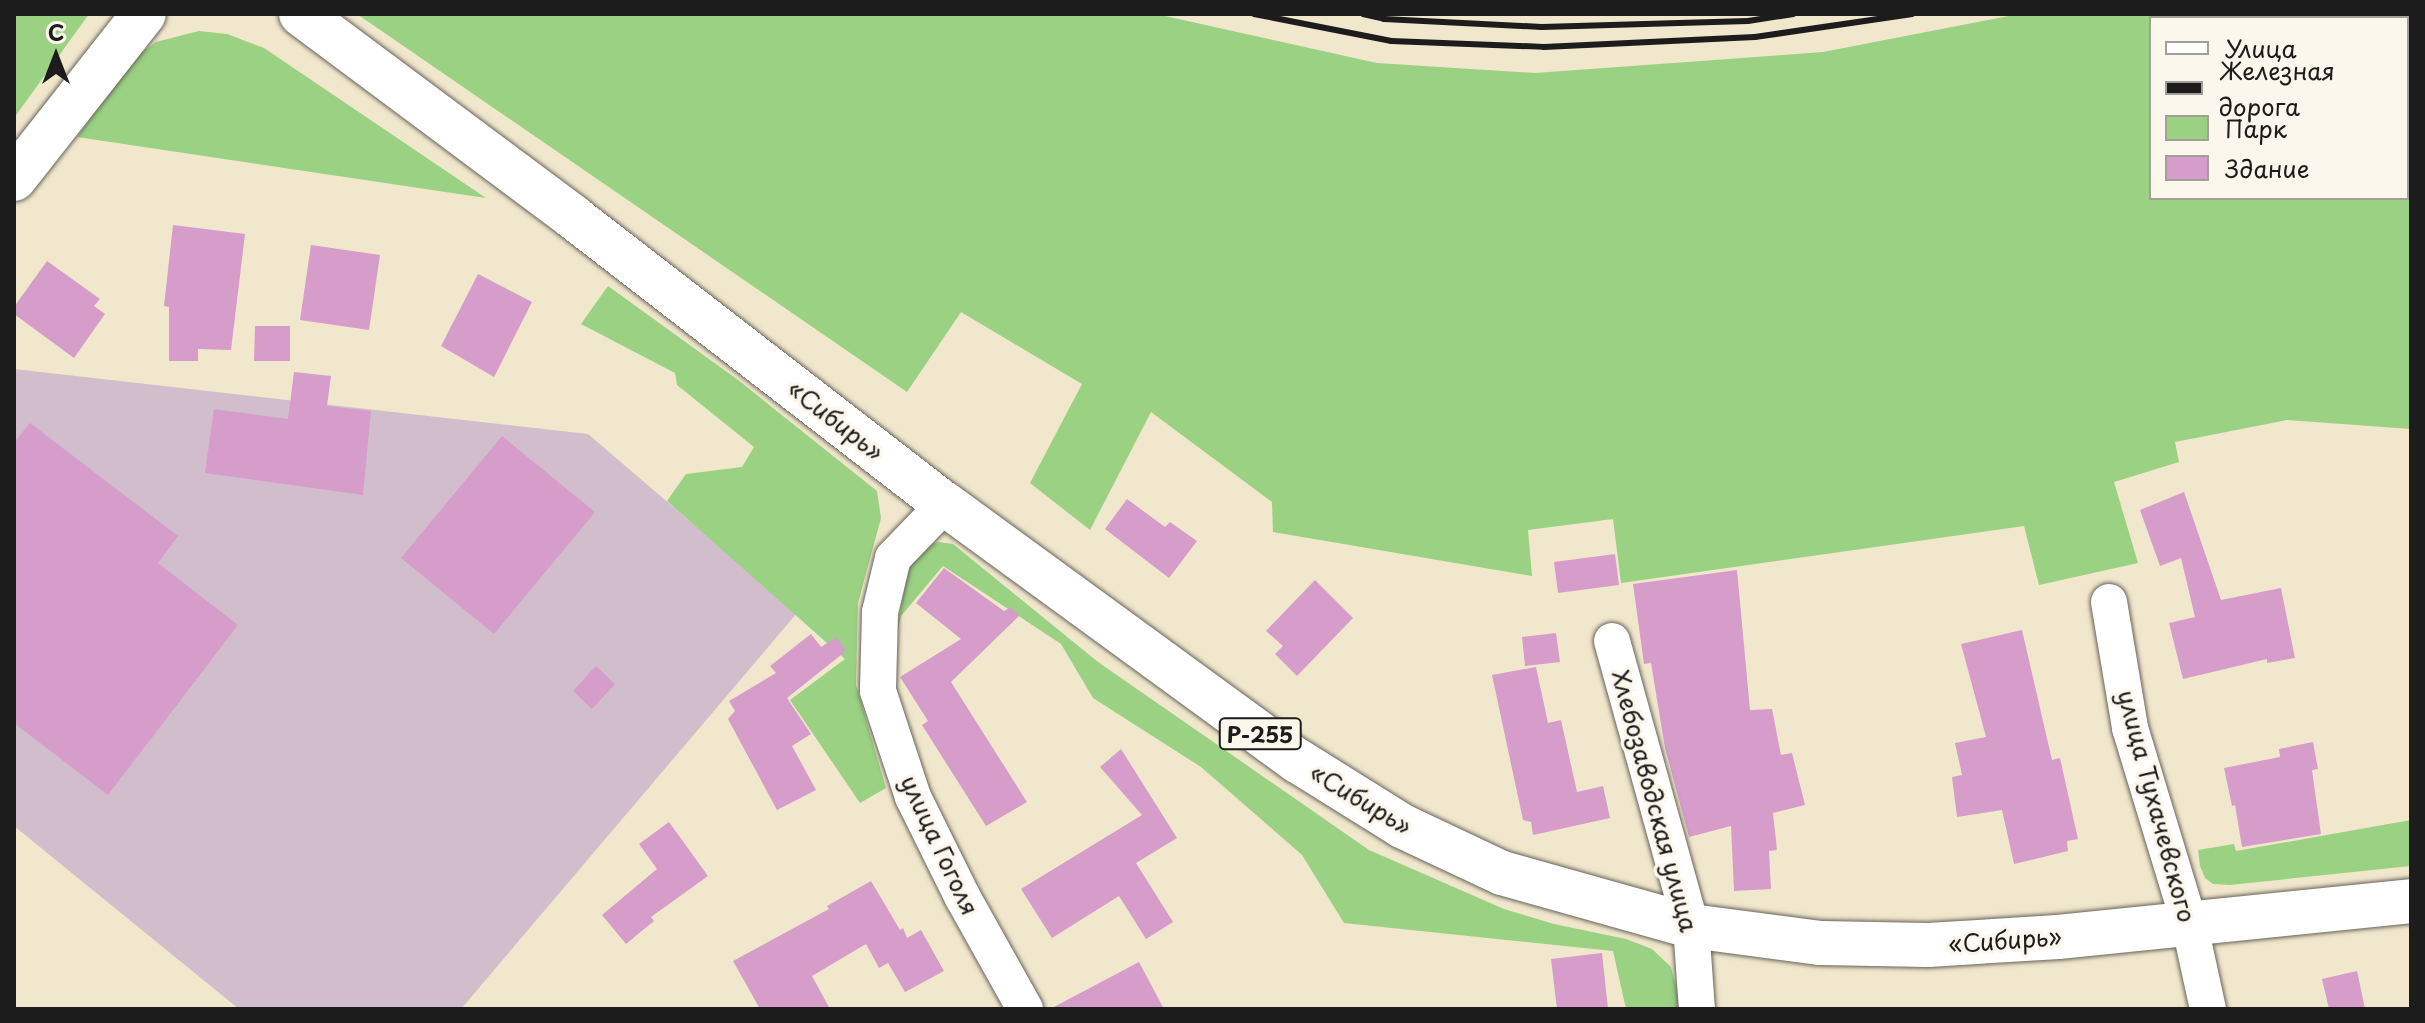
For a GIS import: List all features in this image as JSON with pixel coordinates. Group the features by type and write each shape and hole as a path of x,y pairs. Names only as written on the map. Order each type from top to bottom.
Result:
{"main road":[{"path":"14,179 144,14"},
{"name":"«Сибирь»","path":"301,14 573,217 945,504 1298,761 1402,826 1502,873 1691,926 1821,943 1928,945 2058,937 2411,901"}],"street":[{"name":"улица Гоголя","path":"945,504 893,558 880,612 878,691 913,797 963,898 1025,1009"},
{"name":"улица Тухачевского","path":"2109,602 2130,728 2189,922 2208,1009"},
{"name":"Хлебозаводская улица","path":"1612,641 1691,926 1697,1009"}],"shaded area":[{"path":"14,369 588,434 797,613 461,1009 239,1009 14,826"}],"green space":[{"path":"14,14 89,14 14,118"},
{"path":"357,14 1156,14 1377,63 1535,73 1823,52 2019,14 2411,14 2411,429 2287,420 2175,442 2179,462 2114,482 2138,563 2039,585 2024,526 1621,583 1613,519 1528,530 1532,576 1273,532 1272,502 1151,412 1090,530 1030,483 1082,384 961,312 907,392"},
{"path":"199,31 227,34 264,48 486,198 77,137 134,58 156,42"},
{"path":"608,286 738,380 877,491 881,518 858,603 856,685 886,788 860,803 790,700 845,659 667,501 686,474 742,467 754,447 677,385 675,373 581,324"},
{"path":"938,542 953,544 1098,662 1369,850 1504,909 1554,924 1626,939 1652,949 1671,967 1682,1009 1626,1009 1613,951 1344,923 1302,855 1201,767 1093,698 1061,644 943,566 901,616 894,645 908,570 926,546"},
{"path":"2411,820 2411,866 2230,885 2213,884 2205,878 2200,866 2198,850 2234,844 2236,851"}],"building":[{"path":"173,225 245,234 231,350 198,349 198,361 169,361 169,307 164,306"},
{"path":"311,245 380,255 369,330 300,320"},
{"path":"47,261 100,299 94,306 105,314 74,358 14,314 14,307"},
{"path":"478,274 532,302 494,377 441,346"},
{"path":"255,326 290,326 290,361 254,361"},
{"path":"294,372 331,376 327,406 371,411 363,495 205,473 214,409 288,419"},
{"path":"30,423 178,536 158,563 238,625 108,795 14,723 14,443"},
{"path":"502,436 595,512 494,634 401,558"},
{"path":"2184,492 2221,600 2281,588 2295,658 2267,663 2267,659 2183,679 2169,623 2195,617 2181,558 2160,566 2140,510"},
{"path":"1127,499 1165,527 1170,522 1197,541 1169,578 1105,529"},
{"path":"1615,554 1619,585 1558,593 1554,562"},
{"path":"944,568 1004,611 1011,607 1019,616 951,682 1027,802 986,826 922,725 928,721 900,677 961,639 916,603"},
{"path":"1737,570 1750,710 1772,709 1781,755 1792,753 1805,805 1773,813 1777,850 1769,851 1771,889 1734,891 1731,826 1689,837 1665,748 1651,663 1644,664 1633,584"},
{"path":"1315,580 1353,618 1297,676 1275,654 1283,646 1266,631"},
{"path":"2022,630 2052,760 2060,758 2078,839 2067,841 2068,851 2014,864 2002,810 1957,817 1952,777 1962,775 1955,743 1986,737 1961,644"},
{"path":"1556,633 1560,662 1525,666 1522,637"},
{"path":"811,634 821,647 837,637 846,651 787,698 811,734 792,746 816,790 777,810 728,719 735,711 729,701 776,673 770,666"},
{"path":"596,666 615,684 592,709 573,691"},
{"path":"1536,667 1548,723 1561,720 1577,792 1603,786 1610,818 1533,835 1531,822 1523,820 1492,675"},
{"path":"2313,742 2318,769 2312,770 2321,834 2242,847 2235,805 2232,806 2224,768 2280,757 2279,749"},
{"path":"1121,749 1177,838 1136,863 1173,922 1146,939 1119,896 1052,938 1021,889 1142,815 1100,767"},
{"path":"669,822 708,876 651,917 654,921 626,944 602,915 657,869 639,844"},
{"path":"871,881 900,930 903,928 907,938 921,930 944,971 905,992 888,963 879,968 866,944 812,976 830,1009 760,1009 733,961 829,909 827,906"},
{"path":"1602,953 1608,1009 1557,1009 1551,959"},
{"path":"1139,962 1164,1009 1050,1009"},
{"path":"2357,971 2365,1009 2329,1009 2322,979"}],"railway":[{"path":"1254,14 1391,41 1544,47 1755,37 1912,14"},
{"path":"1363,14 1384,19 1542,27 1748,21 1793,14"}]}
